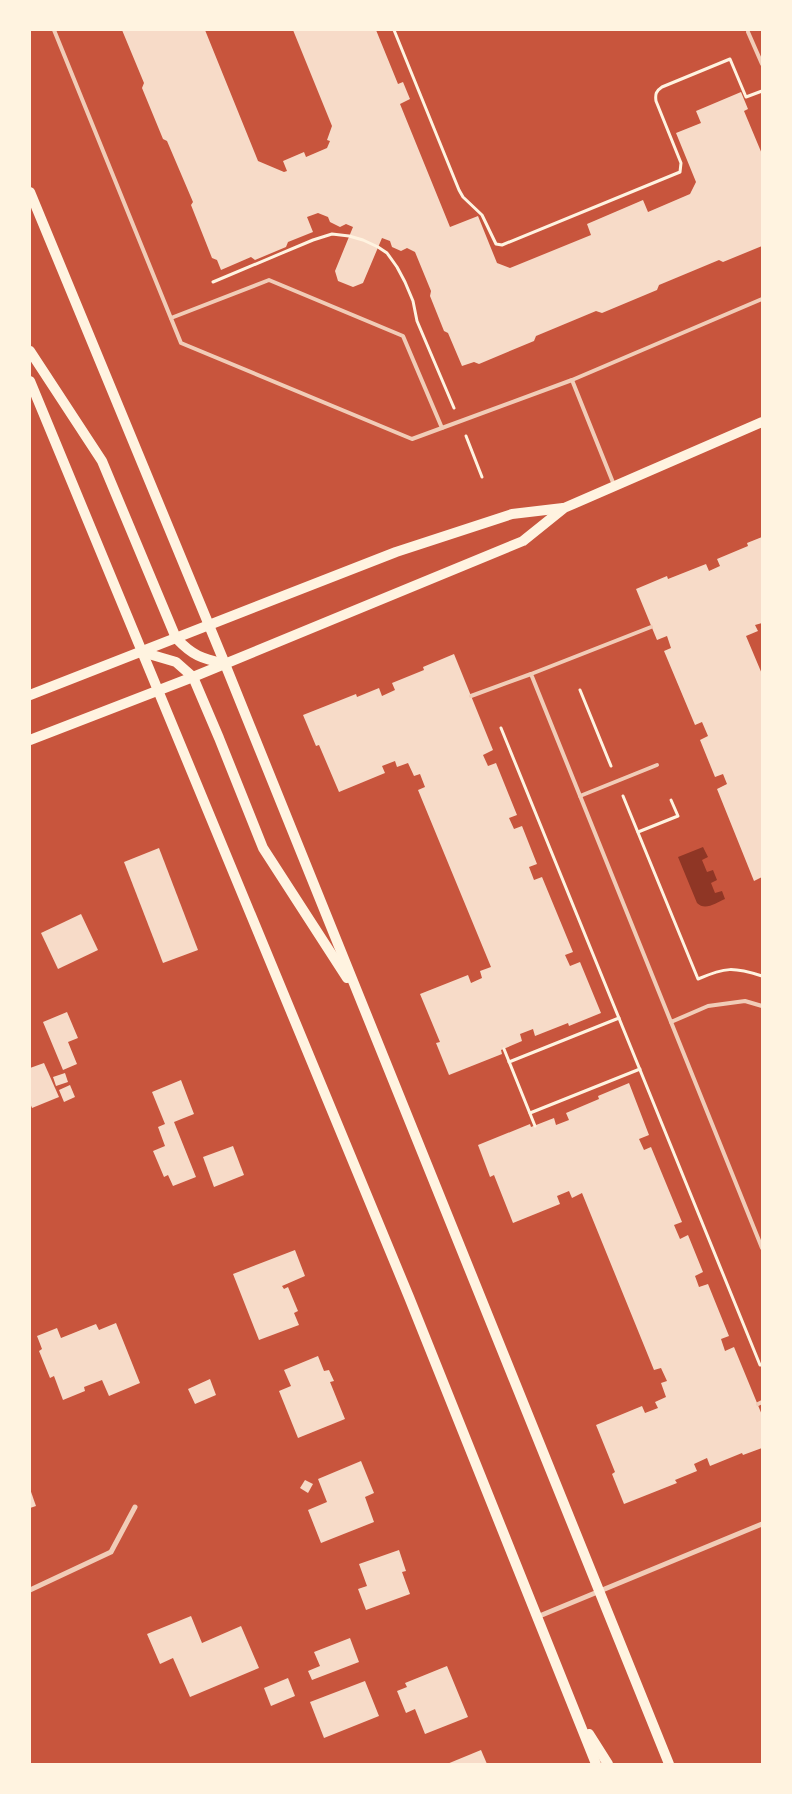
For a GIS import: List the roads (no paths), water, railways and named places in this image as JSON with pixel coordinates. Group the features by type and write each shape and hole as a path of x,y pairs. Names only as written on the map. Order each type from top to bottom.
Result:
{"main road":[{"path":"30,192 225,664 669,1764"},
{"path":"30,351 102,461 176,638 187,650 201,658 225,664"},
{"path":"30,381 413,1306 596,1764"},
{"path":"30,740 193,677 523,542 564,508 762,422"},
{"path":"30,695 396,552 512,514 564,508"},
{"path":"141,651 176,662 193,677 263,848 361,1000"},
{"path":"576,1714 608,1764"}],"street":[{"path":"30,1590 111,1552 135,1507"},
{"path":"537,1617 762,1524"}],"lane":[{"path":"54,30 181,343 403,436 412,439 572,380 762,299"},
{"path":"748,32 762,64"},
{"path":"171,318 269,280 403,336 442,428"},
{"path":"572,380 614,486"},
{"path":"471,696 651,626"},
{"path":"531,674 762,1248"},
{"path":"580,796 657,765"},
{"path":"670,1022 708,1006 745,1000 762,1006"}]}
